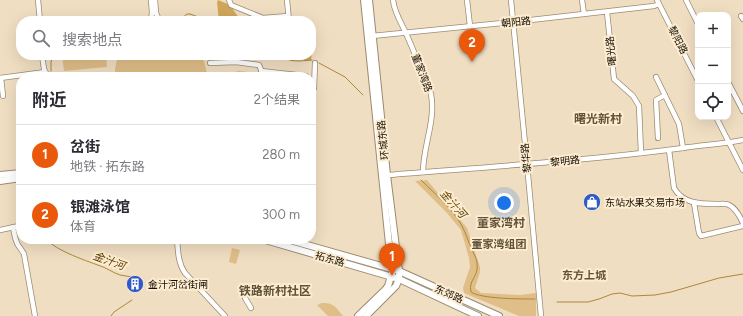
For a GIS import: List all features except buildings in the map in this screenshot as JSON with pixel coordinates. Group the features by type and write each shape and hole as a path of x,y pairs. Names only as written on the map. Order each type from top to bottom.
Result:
{"main road":[{"name":"环城东路","path":"364,0 392,269 391,276"},
{"name":"环城东路","path":"369,0 399,279"},
{"path":"0,175 16,173"},
{"path":"0,181 16,179"},
{"name":"拓东路","path":"279,244 399,279"},
{"name":"拓东路","path":"304,244 399,271"},
{"name":"东郊路","path":"399,271 499,316"},
{"path":"358,316 385,290 391,276"},
{"path":"366,316 394,290 399,279"},
{"name":"东郊路","path":"399,279 469,314 478,316"}],"street":[{"path":"38,0 40,16"},
{"path":"151,0 152,16"},
{"path":"154,0 157,16"},
{"path":"229,0 232,5 258,16"},
{"path":"287,0 289,16"},
{"name":"董家湾路","path":"393,0 394,9 406,32 428,87 432,104 431,127 423,164 423,172"},
{"path":"467,0 470,26"},
{"name":"黎华路","path":"510,0 541,316"},
{"path":"582,0 584,14"},
{"path":"686,0 695,18"},
{"name":"朝阳路","path":"372,36 607,12 654,6 658,2"},
{"name":"黎阳路","path":"658,2 695,75"},
{"name":"曙光路","path":"607,12 614,79 633,96 639,106 641,153"},
{"path":"43,60 46,72"},
{"path":"210,63 236,62 259,65 261,71 270,72"},
{"path":"315,63 315,72"},
{"path":"3,96 0,78 16,77"},
{"path":"656,77 679,124 683,148"},
{"path":"729,84 743,111"},
{"path":"658,138 656,100 665,95"},
{"path":"718,120 743,170"},
{"name":"黎明路","path":"387,175 641,153 729,143 743,140"},
{"path":"669,150 674,188 680,197 694,203 730,205 743,223"},
{"path":"694,203 699,233 701,236 743,226"},
{"path":"0,230 16,227"},
{"path":"13,228 16,240"},
{"path":"18,244 24,254 35,316"},
{"path":"176,244 177,260 183,275 222,316"},
{"path":"177,244 179,259 185,273 225,316"},
{"path":"246,298 251,308"}],"shaded area":[{"path":"218,0 230,5 238,16 218,16"},
{"path":"63,60 106,60 107,67 64,71"},
{"path":"117,60 203,60 207,72 115,72"},
{"path":"427,180 467,228 480,267 475,288 481,293 520,295 536,293 536,316 519,316 464,293 463,288 470,267 461,230 447,213 415,181"},
{"path":"232,248 240,250 236,264 229,262"},
{"path":"329,303 337,308 343,316 328,316 317,305"}],"waterway":[{"name":"金汁河","path":"185,16 187,14 195,16"},
{"name":"金汁河","path":"51,71 52,60"},
{"name":"金汁河","path":"291,60 312,60"},
{"name":"金汁河","path":"319,63 345,77 363,95"},
{"name":"金汁河","path":"421,180 449,208 465,232 477,261 476,272 470,288 471,292 492,297 535,299"},
{"name":"金汁河","path":"52,244 72,255 120,275 132,277 139,291"},
{"name":"金汁河","path":"557,302 588,302 612,294 620,293 632,296 655,295 671,292 719,278 743,274"},
{"name":"金汁河","path":"111,316 114,312 132,300"}],"place":[{"name":"银滩泳馆","path":"472,62"},
{"name":"东站水果交易市场","path":"592,202"},
{"name":"岔街","path":"392,276"},
{"name":"金汁河岔街闸","path":"135,284"}],"district":[{"name":"曙光新村","path":"598,119"},
{"name":"董家湾村","path":"501,223"},
{"name":"董家湾组团","path":"499,244"},
{"name":"东方上城","path":"584,275"},
{"name":"铁路新村社区","path":"275,291"}]}
